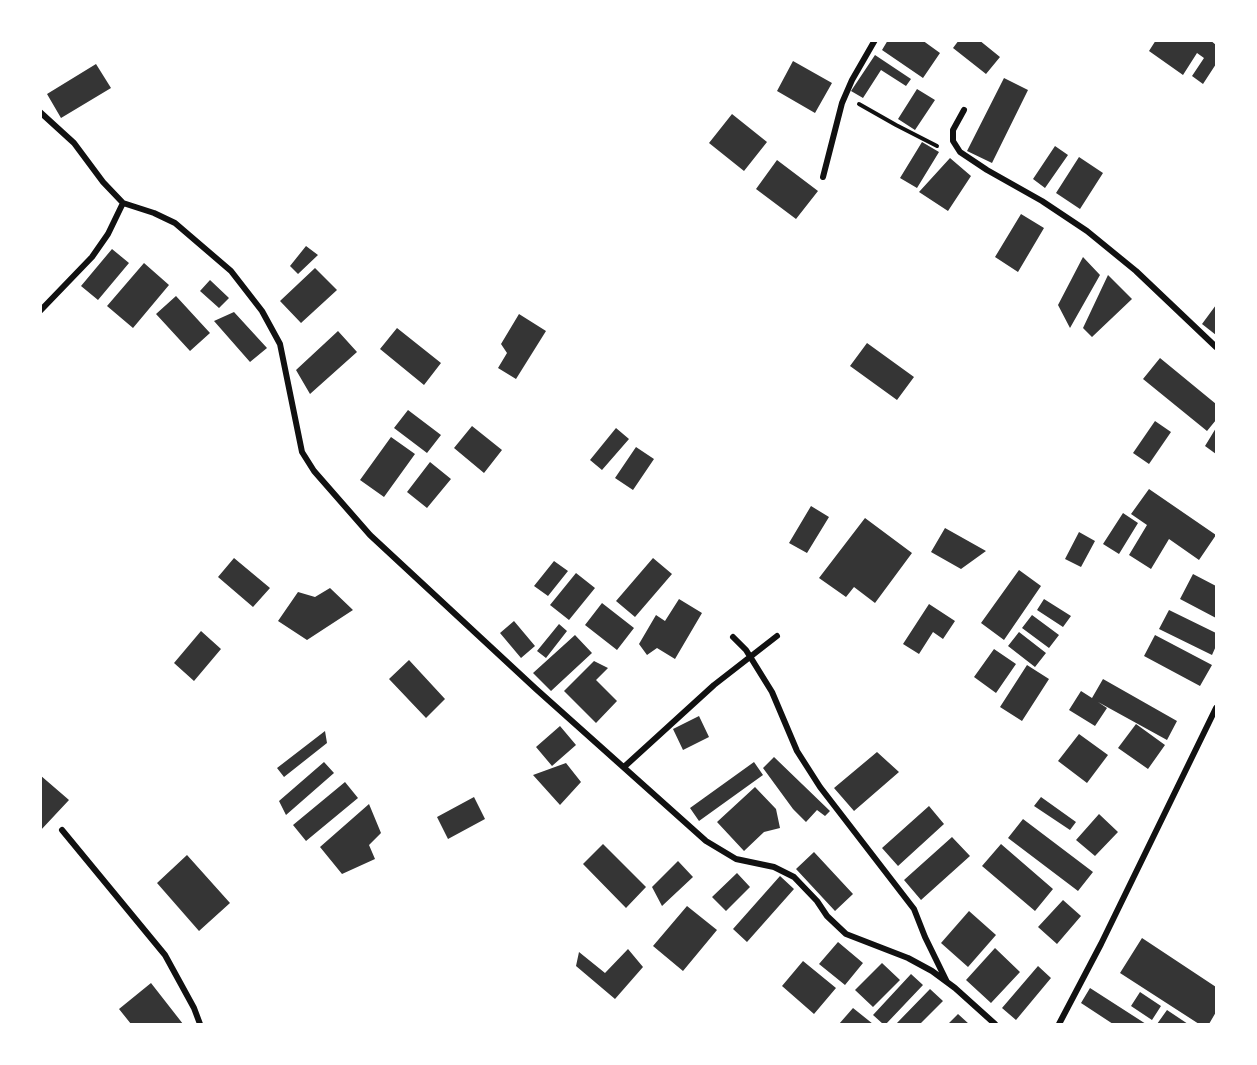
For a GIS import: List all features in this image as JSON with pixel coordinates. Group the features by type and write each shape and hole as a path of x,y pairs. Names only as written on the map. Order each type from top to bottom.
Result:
{"street":[{"path":"823,177 834,132 852,80 875,40"},
{"path":"964,110 953,130 953,141 960,152 968,159 1042,201 1086,231 1143,277 1216,347"},
{"path":"40,112 74,143 103,182 123,204 154,213 175,223 231,271 262,311 280,344 302,452 314,471 370,535 715,847 736,859 784,871 804,887 827,916 846,934 908,958 948,982 995,1024"},
{"path":"40,311 92,257 108,234 123,204"},
{"path":"624,767 714,685 777,636"},
{"path":"733,637 746,651 772,692 796,751 820,787 914,909 925,938 948,982"},
{"path":"1059,1024 1101,944 1216,708"},
{"path":"62,830 165,955 194,1008 200,1024"}],"path":[{"path":"846,96 896,126 968,159"}],"building":[{"path":"888,40 922,40 940,53 923,78 882,50"},
{"path":"959,40 979,40 1000,57 986,74 953,48"},
{"path":"1156,40 1210,40 1216,45 1216,64 1203,84 1192,76 1204,58 1197,53 1183,75 1149,51"},
{"path":"875,55 911,79 906,86 881,70 863,98 851,91"},
{"path":"793,61 832,83 815,113 777,91"},
{"path":"96,64 111,88 61,118 47,94"},
{"path":"1004,78 1028,90 992,163 967,151"},
{"path":"917,89 935,100 915,130 898,119"},
{"path":"732,114 767,142 744,171 709,143"},
{"path":"922,142 939,152 917,188 900,178"},
{"path":"1055,146 1068,155 1045,188 1033,179"},
{"path":"1079,157 1103,173 1080,209 1056,193"},
{"path":"950,158 971,176 948,211 919,192"},
{"path":"777,160 818,191 796,219 756,189"},
{"path":"1021,214 1044,228 1018,272 995,257"},
{"path":"306,246 318,255 298,274 290,266"},
{"path":"112,249 129,263 98,300 81,286"},
{"path":"1083,257 1100,275 1070,328 1058,305"},
{"path":"144,263 169,285 133,328 107,306"},
{"path":"315,268 337,290 301,323 280,301"},
{"path":"1108,275 1132,299 1092,337 1083,328"},
{"path":"210,280 229,298 219,308 200,291"},
{"path":"176,296 210,333 190,351 156,314"},
{"path":"1216,305 1216,335 1202,324"},
{"path":"234,312 267,348 250,362 214,321"},
{"path":"519,314 546,331 516,379 498,368 507,353 501,344"},
{"path":"397,328 441,363 424,385 380,349"},
{"path":"338,331 357,352 310,394 296,370"},
{"path":"867,343 914,377 897,400 850,366"},
{"path":"1160,358 1216,404 1216,420 1207,431 1143,379"},
{"path":"408,410 441,435 427,453 394,428"},
{"path":"1155,421 1171,432 1149,464 1133,453"},
{"path":"472,426 502,450 484,473 454,448"},
{"path":"616,428 629,439 602,470 590,460"},
{"path":"1216,428 1216,454 1205,446"},
{"path":"391,437 415,454 384,497 360,480"},
{"path":"636,447 654,459 633,490 615,478"},
{"path":"430,462 451,479 427,508 407,492"},
{"path":"1149,489 1216,535 1199,560 1169,539 1151,569 1129,555 1147,525 1131,514"},
{"path":"811,506 829,517 807,553 789,543"},
{"path":"1123,513 1138,523 1119,554 1103,544"},
{"path":"865,518 912,553 875,603 854,587 846,597 819,578"},
{"path":"945,528 986,551 961,569 931,552"},
{"path":"1079,532 1095,541 1081,567 1065,559"},
{"path":"234,558 270,588 253,607 218,577"},
{"path":"653,558 672,574 635,617 616,601"},
{"path":"554,561 568,571 548,596 534,586"},
{"path":"1019,570 1041,586 1004,640 981,623"},
{"path":"576,573 595,588 569,620 550,605"},
{"path":"1193,574 1216,586 1216,618 1180,599"},
{"path":"330,588 353,610 307,640 278,621 298,592 315,597"},
{"path":"679,599 702,613 675,659 657,648 647,655 639,644 656,615 665,621"},
{"path":"1044,599 1071,616 1063,627 1037,610"},
{"path":"602,603 634,628 617,650 585,625"},
{"path":"929,604 955,621 943,639 933,632 919,654 903,644"},
{"path":"1169,610 1216,633 1216,646 1212,655 1159,629"},
{"path":"1032,615 1059,635 1049,648 1022,628"},
{"path":"514,621 535,646 521,658 500,633"},
{"path":"559,624 567,631 546,658 537,651"},
{"path":"201,631 221,649 194,681 174,663"},
{"path":"1019,632 1046,653 1035,667 1008,646"},
{"path":"575,635 592,653 551,691 533,673"},
{"path":"1155,635 1212,665 1200,686 1144,656"},
{"path":"994,649 1016,664 996,693 974,677"},
{"path":"409,660 445,699 426,718 389,679"},
{"path":"594,661 608,668 596,680 617,701 596,723 564,691"},
{"path":"1027,665 1049,679 1022,721 1000,707"},
{"path":"1103,679 1177,721 1167,740 1098,702 1107,708 1095,726 1069,710 1081,691 1092,698"},
{"path":"699,716 709,737 683,750 673,729"},
{"path":"1136,724 1165,745 1148,769 1118,748"},
{"path":"560,726 576,745 552,766 536,747"},
{"path":"325,731 327,743 284,777 277,768"},
{"path":"1079,734 1108,755 1087,783 1058,761"},
{"path":"877,752 899,772 854,811 834,788"},
{"path":"774,757 830,811 825,816 817,810 806,822 793,809 763,768"},
{"path":"324,762 334,773 286,815 279,801"},
{"path":"754,762 763,775 699,821 690,808"},
{"path":"566,763 581,782 560,805 533,775"},
{"path":"40,775 69,800 40,831"},
{"path":"345,782 358,798 306,841 293,825"},
{"path":"755,787 776,809 780,828 764,832 744,851 717,822"},
{"path":"474,797 485,819 448,839 437,817"},
{"path":"1041,797 1076,822 1070,830 1034,806"},
{"path":"369,804 381,833 369,845 375,859 342,874 320,847"},
{"path":"929,806 944,824 898,866 882,848"},
{"path":"1099,814 1118,832 1095,856 1076,840"},
{"path":"1023,819 1093,872 1078,891 1008,838"},
{"path":"952,837 970,856 921,900 904,880"},
{"path":"603,844 646,887 626,908 583,864"},
{"path":"1001,844 1053,889 1035,911 982,866"},
{"path":"814,852 853,894 835,911 796,869"},
{"path":"187,855 230,903 199,931 157,883"},
{"path":"678,861 693,877 662,906 652,887"},
{"path":"737,873 750,887 726,911 712,897"},
{"path":"780,876 794,889 747,942 733,929"},
{"path":"1063,900 1081,916 1057,944 1038,927"},
{"path":"687,906 717,930 683,971 653,946"},
{"path":"969,911 996,935 968,967 941,943"},
{"path":"1142,938 1216,987 1216,1012 1209,1024 1199,1024 1120,973"},
{"path":"838,942 863,963 845,985 819,964"},
{"path":"995,948 1020,972 991,1003 966,980"},
{"path":"628,949 643,967 615,999 576,966 579,952 605,973"},
{"path":"803,961 836,988 814,1014 782,986"},
{"path":"882,963 900,980 873,1007 855,990"},
{"path":"1038,966 1051,978 1016,1020 1002,1008"},
{"path":"911,974 923,985 886,1024 883,1024 873,1015"},
{"path":"151,983 183,1024 131,1024 119,1009"},
{"path":"1090,988 1146,1024 1113,1024 1081,1003"},
{"path":"930,989 943,1001 920,1024 896,1024"},
{"path":"1140,992 1161,1006 1152,1020 1131,1006"},
{"path":"853,1008 873,1024 839,1024"},
{"path":"1167,1010 1188,1024 1157,1024"},
{"path":"958,1014 969,1024 948,1024"}]}
